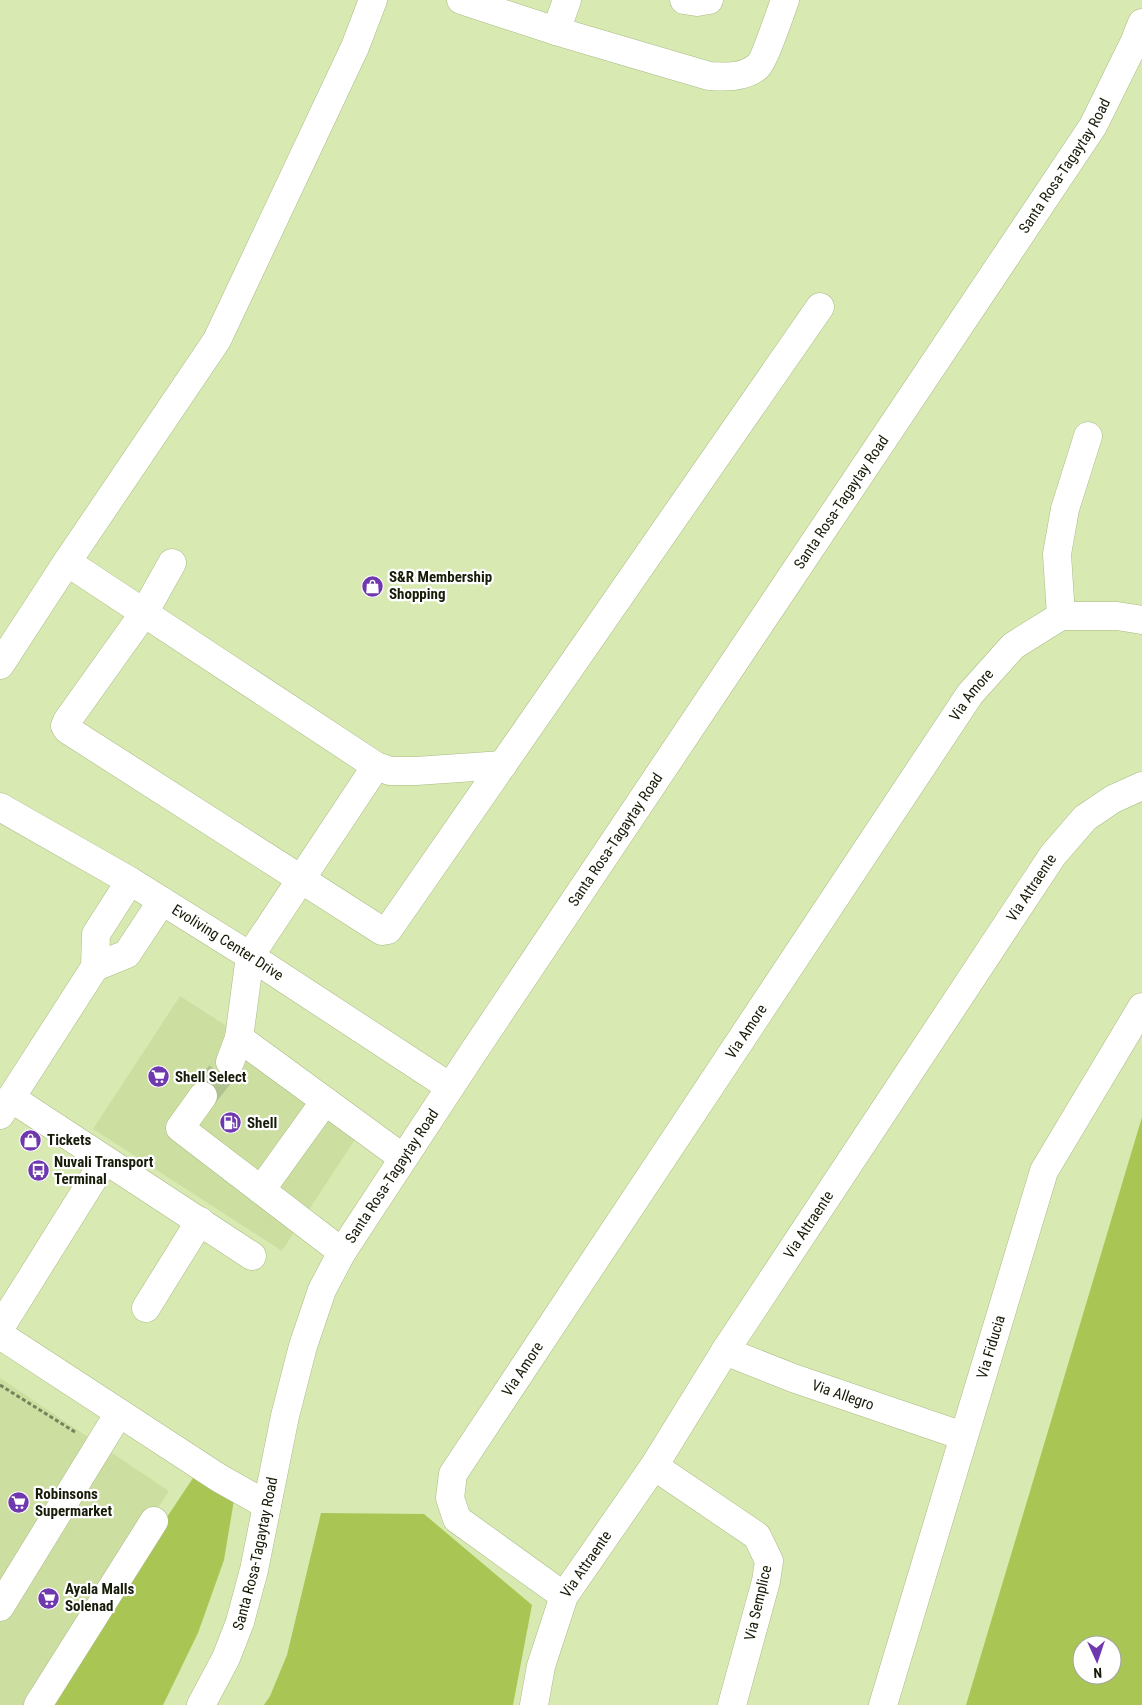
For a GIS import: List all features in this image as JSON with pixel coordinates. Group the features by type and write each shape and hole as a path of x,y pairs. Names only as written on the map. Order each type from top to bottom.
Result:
{"street":[{"path":"0,665 217,340 355,47 373,0"},
{"path":"461,0 556,31 709,76 728,77 747,73 760,65 785,0"},
{"path":"556,31 567,0"},
{"path":"684,0 698,2 708,0"},
{"name":"Santa Rosa-Tagaytay Road","path":"201,1705 226,1658 240,1622 254,1570 284,1416 303,1346 322,1290 342,1252 450,1087 1093,126 1139,38"},
{"path":"172,563 144,613 67,721 66,726 68,730 382,931 388,930 820,307"},
{"path":"1088,436 1065,509 1057,554 1061,616 1117,616 1142,620"},
{"path":"67,562 376,766 390,771 416,771 503,765"},
{"name":"Via Amore","path":"564,1596 457,1519 450,1498 453,1474 970,694 1013,646 1061,616"},
{"path":"376,766 250,956 235,1050 325,1101 403,1158"},
{"name":"Via Attraente","path":"534,1705 541,1666 564,1596 654,1466 725,1351 1053,855 1085,818 1113,798 1142,786"},
{"name":"Evoliving Center Drive","path":"0,807 130,881 250,956 450,1087"},
{"path":"130,881 96,934 95,968 6,1107 106,1160 252,1256"},
{"path":"95,968 126,954 162,901"},
{"name":"Via Fiducia","path":"883,1705 1044,1171 1142,1007"},
{"path":"203,1096 180,1128 342,1252"},
{"path":"262,1190 325,1101"},
{"path":"0,1328 106,1160"},
{"path":"146,1308 200,1221"},
{"path":"0,1336 218,1478 267,1505"},
{"name":"Via Allegro","path":"725,1351 792,1378 963,1436"},
{"path":"0,1607 119,1413"},
{"name":"Via Semplice","path":"654,1466 757,1536 769,1561 766,1581 732,1705"},
{"path":"38,1705 154,1521"}],"path":[{"path":"0,1385 78,1434"}],"shaded area":[{"name":"Shell","path":"180,996 369,1118 282,1251 93,1129"},
{"name":"Ayala Malls Solenad","path":"0,1378 169,1491 27,1705 0,1705"}],"green space":[{"path":"1142,1117 1142,1705 966,1705"},
{"path":"201,1466 236,1488 224,1560 198,1633 163,1705 42,1705"},
{"path":"321,1513 424,1514 532,1605 513,1705 264,1705 270,1696 287,1655"}],"tunnel":[{"path":"203,1096 230,1062"}],"place":[{"name":"S&R Membership Shopping","path":"373,586"},
{"name":"Shell Select","path":"159,1077"},
{"name":"Shell","path":"231,1123"},
{"name":"Tickets","path":"31,1140"},
{"name":"Nuvali Transport Terminal","path":"38,1171"},
{"name":"Robinsons Supermarket","path":"19,1503"},
{"name":"Ayala Malls Solenad","path":"49,1598"}]}
